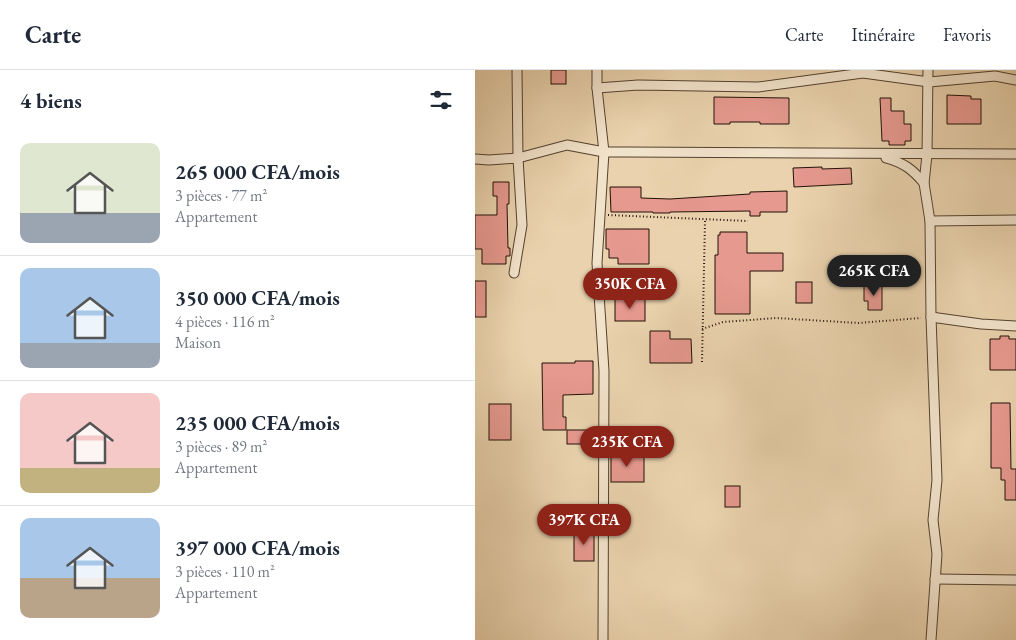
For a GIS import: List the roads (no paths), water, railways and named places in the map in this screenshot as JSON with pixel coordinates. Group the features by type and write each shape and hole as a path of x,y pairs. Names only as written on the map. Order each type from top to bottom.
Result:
{"street":[{"path":"514,273 522,225 518,158 517,70"},
{"path":"597,70 597,88 604,152 597,263 604,371 603,640"},
{"path":"928,70 927,155 924,183 930,221 931,317 937,480 933,520 937,554 931,640"},
{"path":"597,88 638,85 758,87 831,73 863,73 929,82 995,76 1016,80"},
{"path":"475,159 518,158 567,145 604,152 1016,154"},
{"path":"872,154 896,160 912,169 924,183"},
{"path":"930,221 1016,220"},
{"path":"931,317 981,324 1016,326"},
{"path":"935,579 1016,580"}]}
